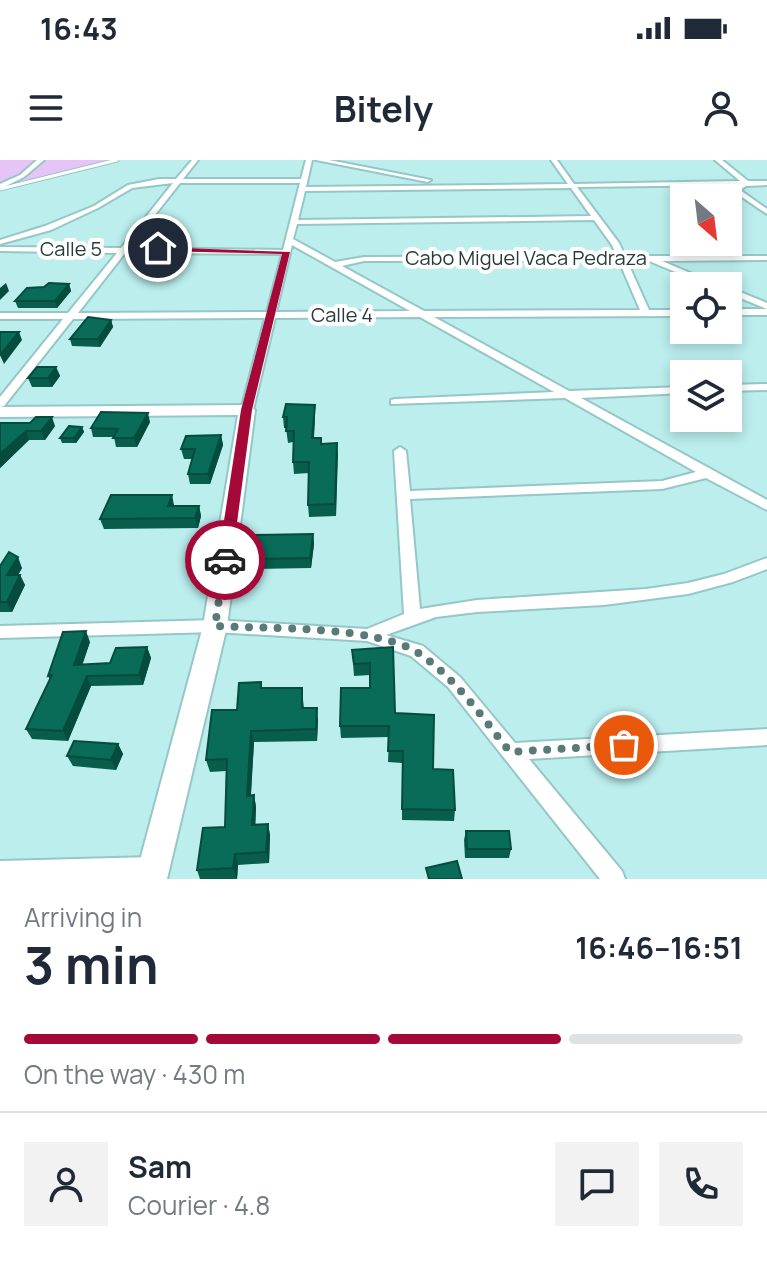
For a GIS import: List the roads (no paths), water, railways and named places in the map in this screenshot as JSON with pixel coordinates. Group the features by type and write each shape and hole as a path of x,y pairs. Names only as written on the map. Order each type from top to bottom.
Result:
{"main road":[{"path":"0,412 246,416 215,626 152,873"}],"street":[{"path":"0,188 22,176 41,160"},
{"path":"0,404 195,160"},
{"path":"246,416 309,160"},
{"path":"319,160 460,185"},
{"path":"554,160 616,245 646,313"},
{"path":"718,160 747,184"},
{"path":"0,242 48,228 130,186 178,181 303,185 670,184"},
{"path":"742,184 767,183"},
{"path":"742,186 747,184"},
{"path":"742,195 767,212"},
{"path":"294,222 596,218"},
{"path":"616,245 682,272"},
{"path":"288,246 333,265 767,506"},
{"name":"Calle 5","path":"0,249 288,246"},
{"name":"Cabo Miguel Vaca Pedraza","path":"333,265 364,259 767,258"},
{"path":"742,296 767,306"},
{"path":"742,312 767,312"},
{"name":"Calle 4","path":"0,316 670,313"},
{"path":"742,388 767,387"},
{"path":"395,402 670,391"},
{"path":"400,451 413,620"},
{"path":"404,495 662,485 708,473"},
{"path":"367,635 433,612 622,597 689,588 741,575 767,563"},
{"path":"0,632 215,626 367,635 417,651 454,682 614,879"},
{"path":"510,752 767,737"},
{"path":"0,872 152,873"}],"lane":[{"path":"0,188 117,160"}]}
